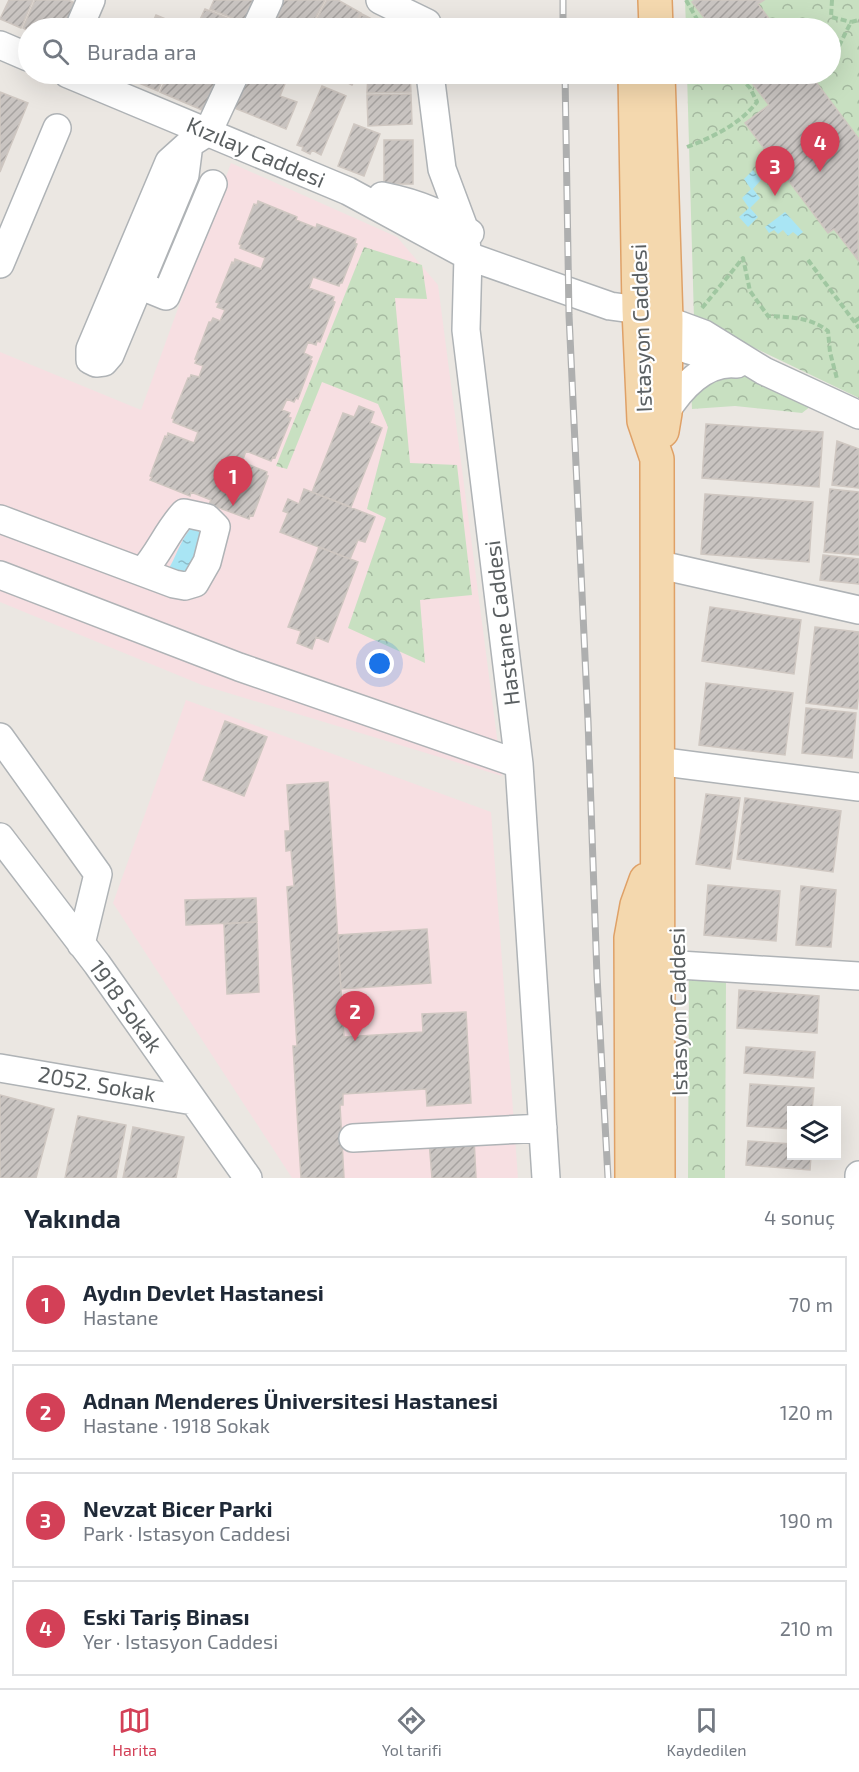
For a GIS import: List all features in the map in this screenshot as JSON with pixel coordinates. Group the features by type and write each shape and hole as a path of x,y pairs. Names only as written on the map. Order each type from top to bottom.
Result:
{"main road":[{"path":"633,0 634,18"},
{"path":"655,0 656,18"},
{"name":"Istasyon Caddesi","path":"635,84 644,321 644,421 657,459 658,1178"},
{"path":"657,84 644,321 665,413 657,459"},
{"path":"632,1178 631,938 637,904 656,850"},
{"name":"Istasyon Caddesi","path":"656,850 676,903 679,964 681,1178"}],"street":[{"path":"83,18 91,0"},
{"path":"261,18 269,0"},
{"path":"380,0 427,17"},
{"path":"0,45 18,53"},
{"name":"Kızılay Caddesi","path":"89,84 198,138 348,191 394,199 439,227"},
{"path":"198,138 169,162 90,349 90,360 96,363 104,362 110,355 185,175 198,138 229,84"},
{"name":"Hastane Caddesi","path":"431,84 442,169 464,228 468,256 466,330 519,764 546,1178"},
{"path":"0,264 57,128"},
{"path":"139,285 166,296 213,184"},
{"path":"439,227 464,228 513,272"},
{"path":"439,227 468,256 644,321 704,334 764,371 859,415"},
{"path":"439,227 466,330"},
{"path":"466,330 471,305 483,287 492,278 513,272"},
{"path":"644,321 689,350 764,371"},
{"path":"665,413 676,395 690,380 711,368 734,363"},
{"path":"0,519 142,572"},
{"path":"656,564 859,610"},
{"path":"0,575 239,667 519,764"},
{"path":"0,737 98,874 81,944"},
{"path":"657,761 859,787"},
{"name":"1918 Sokak","path":"3,853 97,964 248,1178"},
{"path":"679,964 859,976"},
{"name":"2052. Sokak","path":"0,1068 193,1101"},
{"path":"353,1138 543,1128"}],"path":[{"path":"686,0 696,18"},
{"path":"832,0 831,17 835,18"},
{"path":"841,20 851,22 859,20"},
{"path":"841,42 851,22"},
{"path":"687,148 717,135 750,110 757,102 746,84"},
{"path":"701,309 743,258 750,291 768,316 797,317 818,323 828,331 830,352 839,383"},
{"path":"808,260 859,328"},
{"path":"854,322 859,318"}],"shaded area":[{"path":"231,163 397,237 438,285 502,776 202,685 0,602 0,352 141,410"},
{"path":"186,700 491,812 518,1178 292,1178 113,903"}],"green space":[{"path":"685,0 859,0 859,398 694,319 687,84 841,84 841,18 686,18"},
{"path":"364,247 422,265 427,299 395,298 410,463 457,465 472,595 420,600 425,663 348,628 386,518 367,509 388,427 378,404 322,382 287,469 276,466"},
{"path":"720,370 744,372 811,406 802,413 735,406 692,409 691,388"},
{"path":"689,979 726,980 725,1178 688,1178"}],"water":[{"path":"753,170 761,180 753,189 760,198 750,208 758,217 748,227 739,217 749,208 742,198 751,189 744,179"},
{"path":"785,212 803,232 798,236 793,232 788,236 783,230 778,234 774,230 769,233 765,227"},
{"path":"191,528 200,532 202,537 189,573 167,572 184,538"}],"building":[{"path":"9,0 33,0 25,18 18,18 18,27 0,19"},
{"path":"35,0 68,0 75,3 68,18 27,18"},
{"path":"214,0 257,0 250,18 232,18 210,9"},
{"path":"278,0 325,0 315,18 269,18"},
{"path":"327,0 338,0 361,13 358,18 317,18"},
{"path":"695,0 764,0 758,4 768,18 704,18 692,2"},
{"path":"205,9 227,18 201,18"},
{"path":"141,84 161,84 158,91"},
{"path":"164,84 221,84 209,113 160,92"},
{"path":"242,84 285,84 280,96 297,102 286,129 232,107"},
{"path":"367,84 411,84 411,92 367,93"},
{"path":"753,84 818,84 859,139 858,260 834,229 828,233 745,123 769,105"},
{"path":"322,86 346,96 321,155 312,150 310,154 297,145"},
{"path":"0,92 28,103 0,172"},
{"path":"411,94 412,124 368,126 367,95"},
{"path":"354,124 380,134 364,176 338,166"},
{"path":"384,140 413,140 413,184 384,184"},
{"path":"258,201 297,217 296,220 316,228 317,224 356,239 357,244 339,286 313,277 309,288 334,297 335,302 320,342 317,341 316,345 308,342 304,353 312,357 310,360 312,361 298,399 296,398 294,402 287,399 282,410 290,413 288,417 291,418 275,458 273,457 271,461 246,451 242,462 267,472 266,476 268,476 253,516 250,515 249,519 209,504 211,500 191,492 190,496 150,480 152,477 150,476 168,433 194,443 198,432 173,422 174,418 172,418 188,378 191,375 199,377 203,366 195,363 197,359 195,359 209,322 213,318 220,321 225,310 217,307 219,303 216,302 232,262 234,263 235,259 261,269 265,258 240,248 239,244 254,204 257,205"},
{"path":"359,406 374,412 370,423 382,428 351,507 312,492 343,413 354,417"},
{"path":"706,424 823,432 819,487 702,478"},
{"path":"837,441 859,449 859,488 832,485"},
{"path":"304,489 375,517 365,542 358,540 350,559 280,532 288,513 283,511 288,499 299,504"},
{"path":"830,489 859,492 859,555 824,552"},
{"path":"705,494 813,502 809,562 701,554"},
{"path":"319,547 358,562 328,642 316,637 312,649 297,643 301,631 288,627"},
{"path":"823,555 859,559 859,584 820,580"},
{"path":"710,607 801,620 794,674 702,661"},
{"path":"815,627 859,632 857,709 806,703"},
{"path":"706,683 793,693 785,755 699,745"},
{"path":"806,708 856,713 852,758 802,753"},
{"path":"225,721 267,737 244,796 203,780"},
{"path":"328,782 344,1037 423,1032 422,1014 466,1012 471,1103 427,1106 426,1089 343,1094 343,1105 340,1105 344,1178 301,1178 293,1046 297,1046 287,887 294,886 291,850 286,851 285,831 290,831 287,785"},
{"path":"706,794 740,798 730,869 696,864"},
{"path":"745,798 841,811 833,872 737,859"},
{"path":"708,885 780,891 776,941 704,935"},
{"path":"801,886 836,890 831,947 796,945"},
{"path":"256,898 257,922 186,925 185,900"},
{"path":"257,922 259,992 227,994 224,924"},
{"path":"427,929 431,983 341,989 338,935"},
{"path":"739,990 819,996 817,1033 737,1028"},
{"path":"746,1047 815,1052 813,1078 744,1073"},
{"path":"750,1084 814,1088 812,1106 787,1106 787,1129 747,1126"},
{"path":"0,1095 54,1109 36,1178 0,1178"},
{"path":"78,1116 126,1125 116,1178 65,1178"},
{"path":"133,1127 184,1137 176,1178 123,1178"},
{"path":"474,1138 476,1178 432,1178 429,1141"},
{"path":"748,1141 787,1144 787,1160 811,1160 810,1170 746,1165"}],"railway":[{"path":"563,0 563,18"},
{"path":"565,84 569,315 588,721 597,976 608,1178"}],"place":[{"name":"Eski Tariş Binası","path":"820,172"},
{"name":"Nevzat Bicer Parki","path":"775,196"},
{"name":"Aydın Devlet Hastanesi","path":"233,506"},
{"name":"Adnan Menderes Üniversitesi Hastanesi","path":"355,1041"}]}
